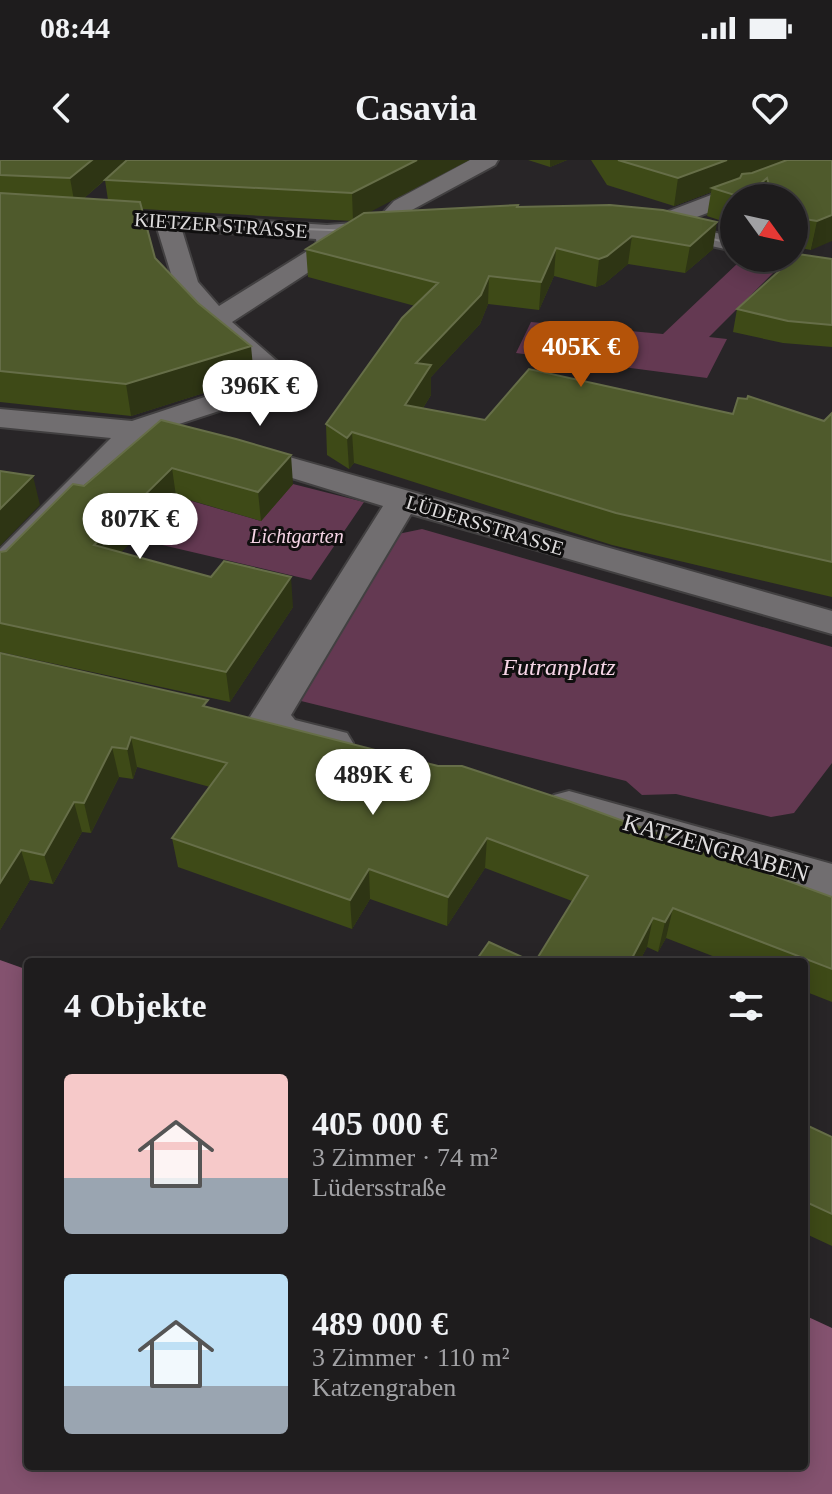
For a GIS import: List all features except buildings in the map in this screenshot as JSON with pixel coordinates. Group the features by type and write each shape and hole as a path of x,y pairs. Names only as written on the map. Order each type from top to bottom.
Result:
{"street":[{"path":"394,228 394,214 402,206 487,160"},
{"path":"755,184 823,160"},
{"path":"82,216 103,195"},
{"path":"720,197 640,225 720,241"},
{"name":"KIETZER STRASSE","path":"0,211 327,232 419,227"},
{"path":"0,569 137,430 283,381 225,331 182,278 167,222"},
{"path":"216,320 326,250 329,245 327,232"},
{"name":"LÜDERSSTRASSE","path":"0,418 137,430 206,442 592,557 832,623"},
{"path":"372,753 281,730 254,718 403,500"},
{"name":"KATZENGRABEN","path":"529,795 832,881"}],"green space":[{"path":"728,272 774,272 709,337 727,339 707,378 516,353 531,322 663,334"},
{"name":"Lichtgarten","path":"126,482 261,521 293,484 364,502 311,580 77,525"},
{"name":"Futranplatz","path":"422,529 832,647 832,763 794,813 771,817 676,794 642,795 626,781 297,700 398,534"}],"shaded area":[{"path":"0,960 24,969 24,1470 808,1470 808,1317 832,1328 832,1494 0,1494"}],"tram line":[{"path":"122,222 354,231"},
{"path":"695,235 720,241"}]}
